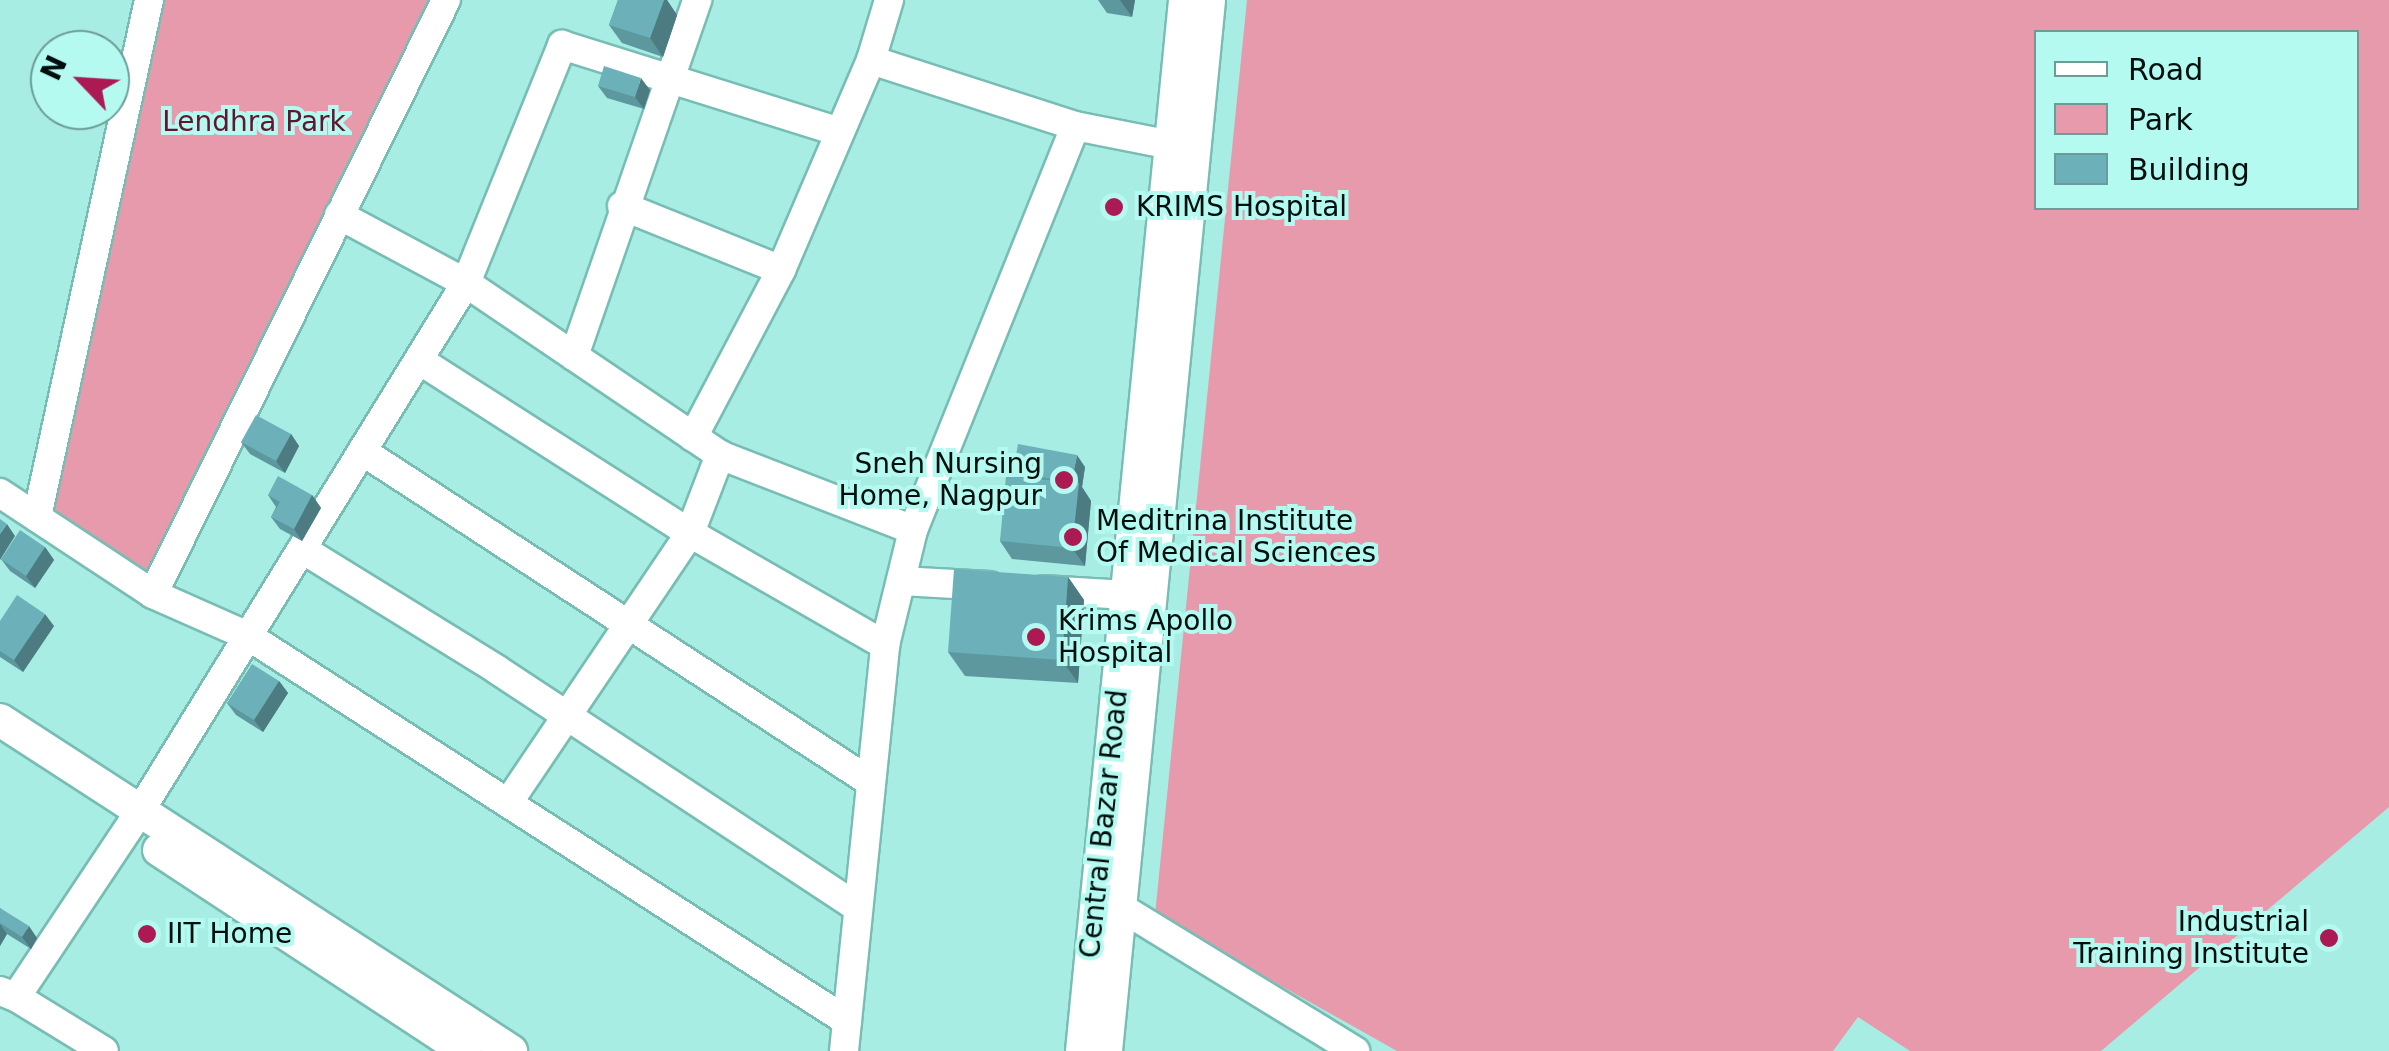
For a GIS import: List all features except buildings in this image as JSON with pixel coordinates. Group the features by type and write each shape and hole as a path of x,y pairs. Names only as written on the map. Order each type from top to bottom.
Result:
{"main road":[{"name":"Central Bazar Road","path":"1082,1051 1185,0"},
{"name":"Central Bazar Road","path":"1106,1051 1208,0"},
{"path":"0,720 134,820 465,1051"},
{"path":"0,747 134,820 510,1051"}],"street":[{"path":"37,517 148,0"},
{"path":"152,594 446,0"},
{"path":"574,356 622,206 696,0"},
{"path":"693,437 781,270 871,60 889,0"},
{"path":"104,1051 8,994 134,820 466,284 562,46 672,74 840,132"},
{"path":"871,60 1075,126 1170,145"},
{"path":"844,1051 855,906 885,645 913,530 1075,126"},
{"path":"622,206 781,270"},
{"path":"340,215 466,284 720,455 913,530"},
{"path":"418,360 690,533 885,645"},
{"path":"362,452 870,781"},
{"path":"508,803 690,533 720,455"},
{"path":"0,494 152,594 248,636 848,1021"},
{"path":"302,550 570,716 855,906"},
{"path":"901,580 1126,595"},
{"path":"1120,907 1356,1051"}],"green space":[{"name":"Lendhra Park","path":"161,0 446,0 153,594 47,523"},
{"path":"1247,0 2389,0 2389,807 2101,1051 1910,1051 1858,1017 1833,1051 1397,1051 1155,915"}],"place":[{"name":"KRIMS Hospital","path":"1114,207"},
{"name":"Sneh Nursing Home, Nagpur","path":"1064,480"},
{"name":"Meditrina Institute Of Medical Sciences","path":"1073,537"},
{"name":"Krims Apollo Hospital","path":"1036,637"},
{"name":"IIT Home","path":"147,934"},
{"name":"Industrial Training Institute","path":"2329,938"}]}
